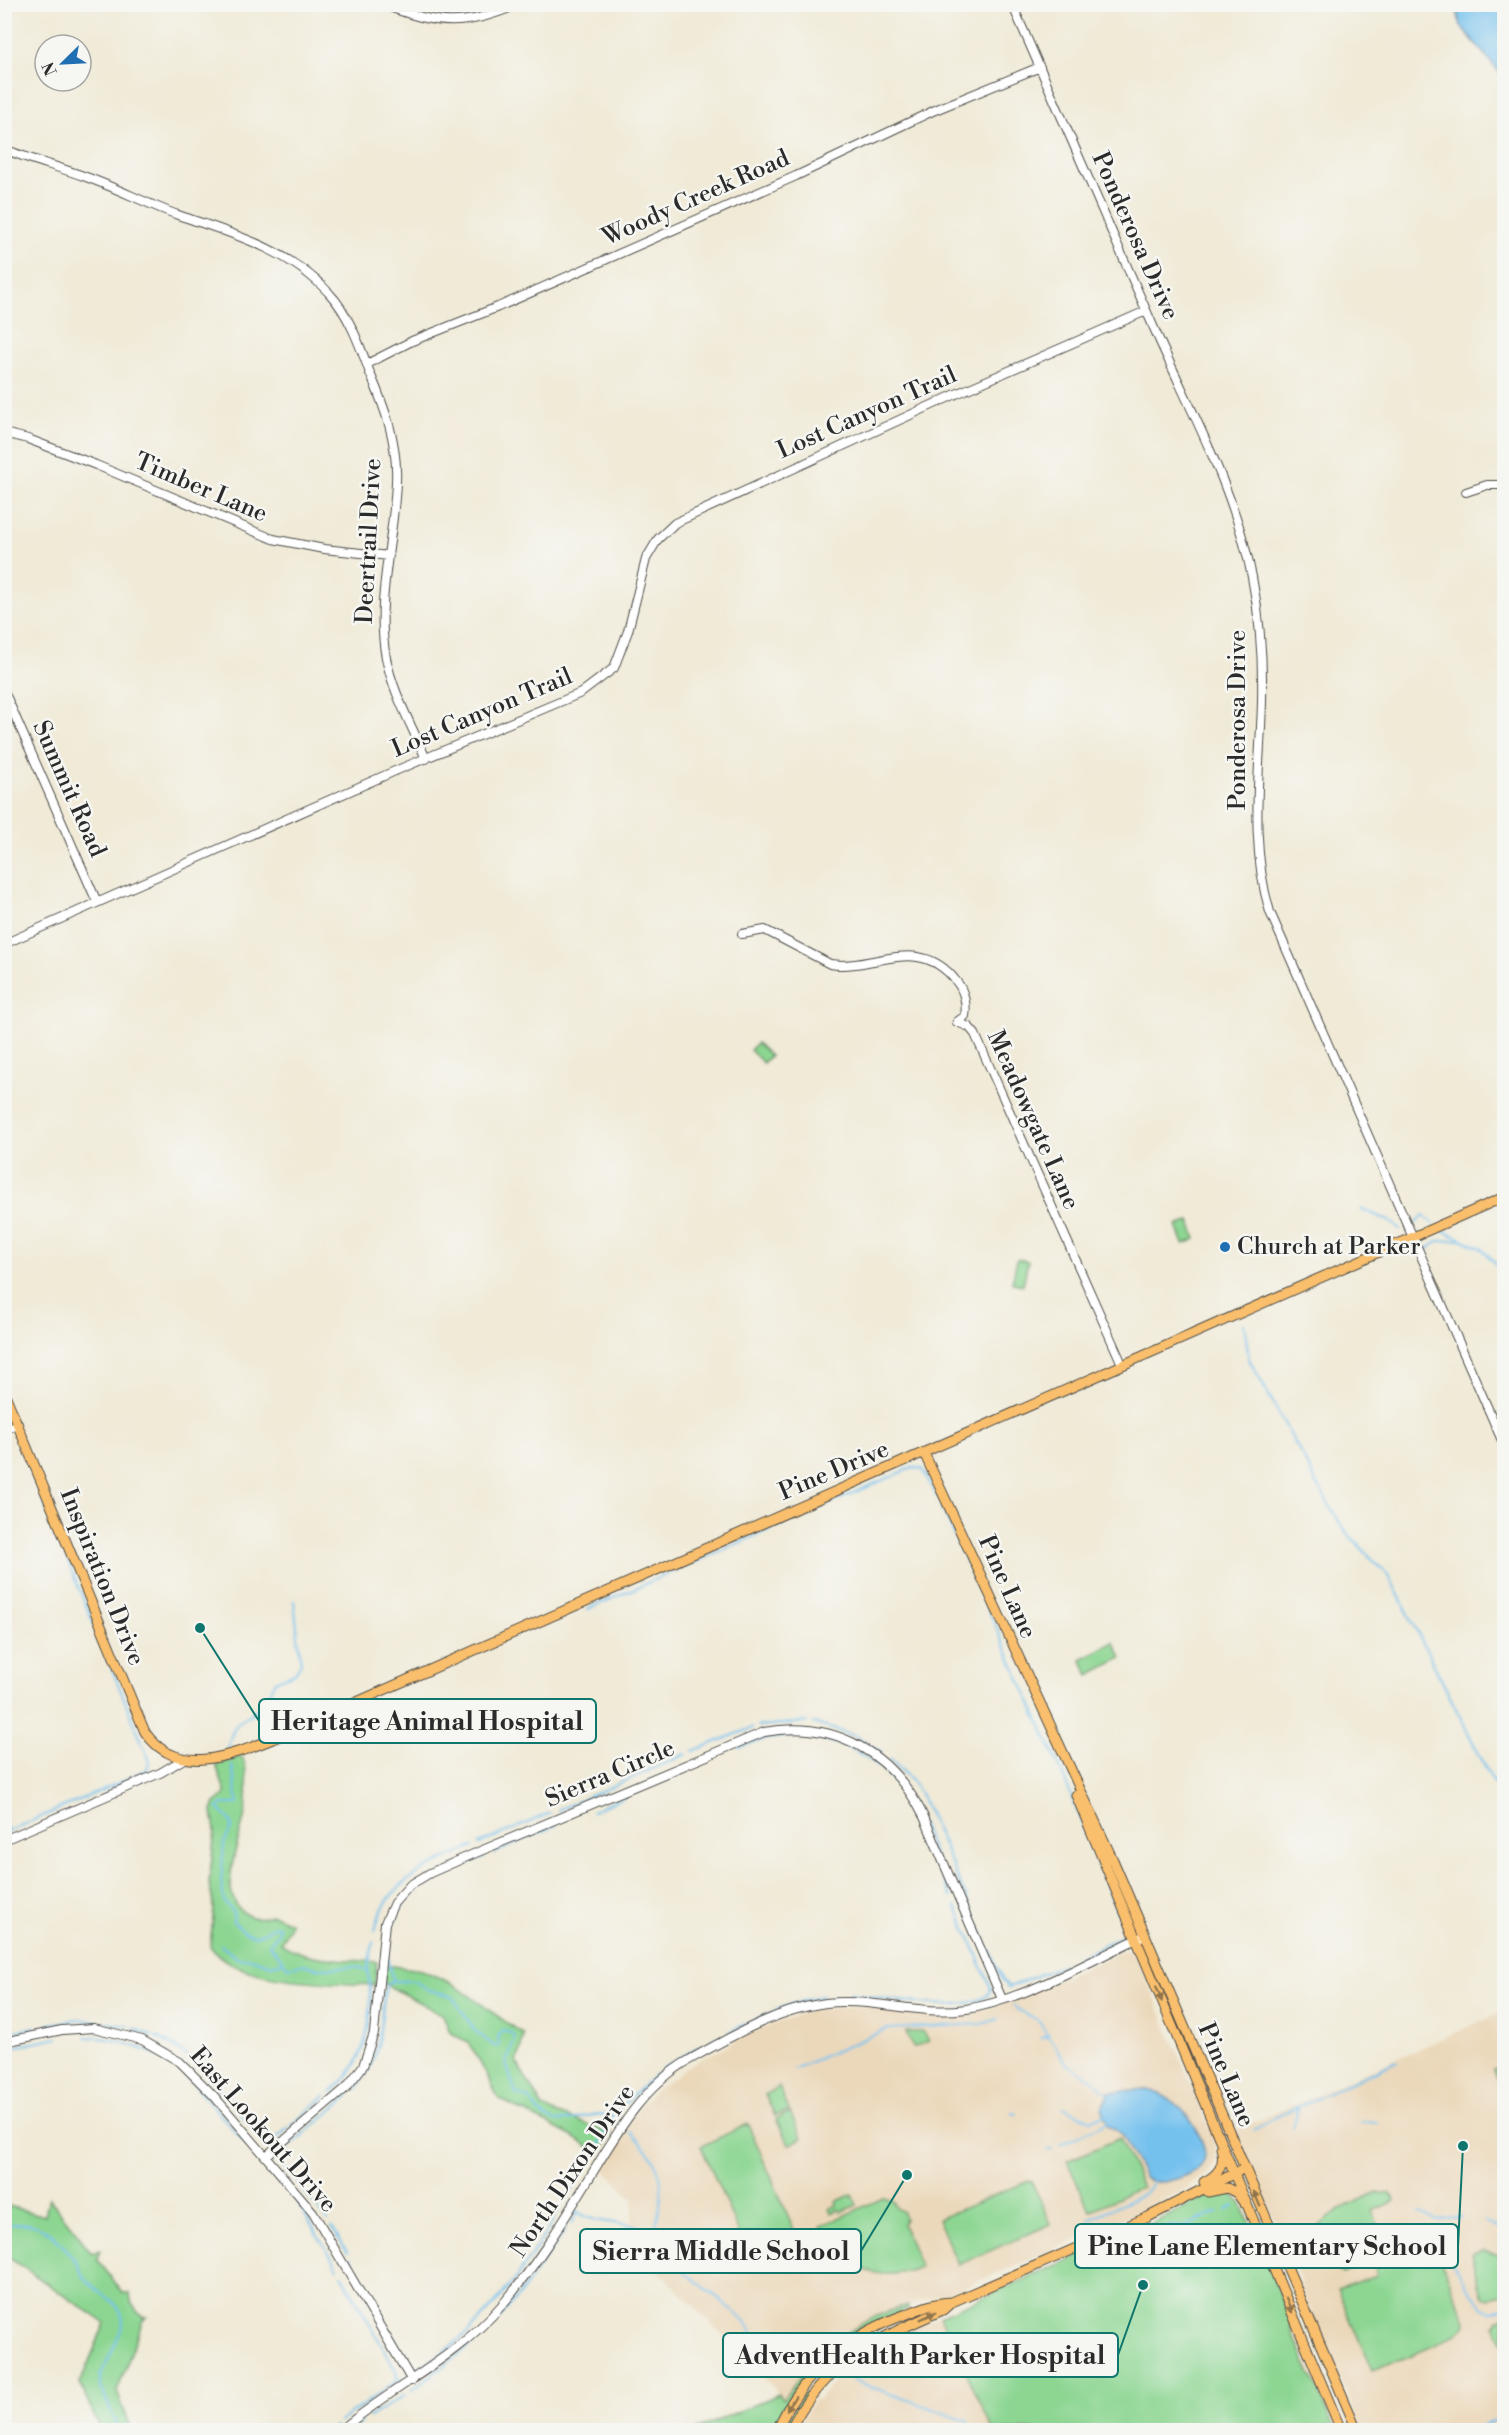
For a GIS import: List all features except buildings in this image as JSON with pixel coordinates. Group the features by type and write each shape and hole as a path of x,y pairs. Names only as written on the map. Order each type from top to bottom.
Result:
{"main road":[{"name":"Pine Drive","path":"1494,1200 1504,1191"},
{"name":"Pine Drive","path":"184,1759 218,1759 274,1738 1504,1197"},
{"name":"Inspiration Drive","path":"4,1392 141,1725 157,1746 184,1759"},
{"name":"Pine Lane","path":"924,1453 1054,1737 1240,2171 1357,2430"},
{"name":"Pine Lane","path":"1141,1937 1192,2076 1240,2171 1266,2251 1341,2430"},
{"path":"1161,2210 1166,2201 1216,2174 1222,2163 1222,2150 1192,2076"},
{"path":"790,2430 819,2386 847,2359 876,2340 943,2310 952,2302 1161,2210 1240,2171"},
{"path":"1161,2210 1170,2212 1215,2189 1230,2189 1242,2199 1266,2251"},
{"path":"777,2430 804,2386 842,2348 883,2323 940,2302 952,2302"}],"street":[{"path":"382,4 421,19 448,22 488,17 519,4"},
{"name":"Ponderosa Drive","path":"1012,4 1146,311 1226,485 1251,576 1262,663 1256,827 1259,864 1266,901 1276,930 1504,1445"},
{"name":"Woody Creek Road","path":"367,364 412,341 498,307 796,176 935,110 1040,67"},
{"name":"Deertrail Drive","path":"4,148 34,161 84,176 177,214 214,225 279,255 331,295 345,315 385,408 396,466 384,614 386,659 426,759"},
{"name":"Lost Canyon Trail","path":"4,944 568,699 614,668 623,647 642,569 650,549 665,531 688,514 1146,311"},
{"name":"Timber Lane","path":"4,433 78,458 273,539 324,549 389,556"},
{"path":"1466,492 1487,485 1504,485"},
{"name":"Summit Road","path":"4,691 97,902"},
{"name":"Meadowgate Lane","path":"741,934 765,930 830,964 854,965 895,956 914,956 934,964 952,976 961,989 966,1009 965,1016 957,1022 969,1027 975,1034 1122,1364"},
{"path":"4,1430 18,1424"},
{"name":"Sierra Circle","path":"266,2156 346,2088 363,2066 375,2028 385,1923 394,1903 410,1885 468,1856 764,1732 798,1729 833,1735 865,1749 897,1774 913,1796 924,1817 1002,1999"},
{"path":"4,1840 160,1773 184,1759"},
{"name":"North Dixon Drive","path":"341,2430 458,2348 502,2305 539,2256 634,2108 654,2085 678,2067 767,2022 813,2005 845,2002 944,2011 976,2007 1002,1999 1141,1937"},
{"name":"East Lookout Drive","path":"4,2042 80,2028 116,2032 147,2042 169,2054 189,2070 313,2212 412,2381"}],"shaded area":[{"path":"1123,1951 1132,1952 1138,1959 1216,2142 1214,2165 1207,2174 1189,2184 1190,2187 954,2292 898,2308 861,2324 822,2352 783,2399 764,2376 637,2250 631,2233 633,2199 601,2167 641,2105 654,2092 690,2065 753,2032 811,2010 860,2006 933,2015 963,2013 1001,2005"},
{"path":"1504,2011 1504,2430 1362,2430 1302,2290 1300,2279 1277,2229 1279,2228 1232,2132"},
{"path":"1212,2193 1293,2328 1336,2430 795,2430 814,2399 818,2401 834,2382 831,2379 855,2358 892,2337 1152,2224"}],"green space":[{"path":"757,1043 770,1056 763,1063 750,1050"},
{"path":"1190,1221 1196,1239 1184,1244 1177,1226"},
{"path":"1017,1259 1028,1261 1023,1285 1012,1283"},
{"path":"1114,1642 1122,1658 1089,1675 1081,1659"},
{"path":"242,1756 247,1779 247,1802 231,1878 232,1892 237,1905 251,1917 274,1915 291,1923 281,1943 291,1949 327,1958 377,1962 375,1985 310,1982 262,1975 223,1959 210,1946 214,1908 209,1883 215,1831 212,1811 215,1803 224,1796 225,1791 216,1765"},
{"path":"384,1965 422,1970 453,1984 524,2035 517,2063 543,2108 612,2134 599,2154 575,2138 499,2099 468,2043 450,2032 443,2015 383,1983"},
{"path":"906,2032 924,2032 929,2041 913,2048"},
{"path":"1500,2066 1504,2068 1504,2087 1502,2088 1493,2069"},
{"path":"779,2087 789,2110 775,2116 765,2094"},
{"path":"790,2112 802,2138 789,2145 776,2119"},
{"path":"748,2124 795,2232 748,2254 701,2146"},
{"path":"1120,2138 1142,2187 1090,2211 1067,2161"},
{"path":"1031,2180 1051,2224 958,2265 938,2219"},
{"path":"1229,2192 1241,2203 1291,2321 1293,2334 1336,2430 993,2430 940,2316 1152,2224 1212,2193"},
{"path":"1376,2193 1388,2193 1395,2201 1372,2211 1378,2225 1323,2250 1314,2231 1338,2210"},
{"path":"852,2194 857,2205 831,2213 829,2209 837,2205 836,2202"},
{"path":"49,2198 92,2253 100,2250 97,2259 123,2293 130,2293 131,2302 143,2318 146,2317 142,2322 117,2392 132,2430 100,2430 80,2383 105,2323 5,2255 5,2205 45,2216"},
{"path":"883,2198 893,2201 897,2209 902,2211 905,2218 903,2224 920,2267 889,2274 861,2269 837,2252 828,2240 821,2226"},
{"path":"1364,2243 1384,2255 1383,2264 1361,2264 1344,2274 1337,2272 1334,2261 1343,2253 1355,2251"},
{"path":"1435,2247 1467,2324 1462,2330 1439,2343 1372,2370 1337,2289 1377,2275 1375,2268 1386,2262 1397,2263"},
{"path":"1483,2251 1504,2256 1504,2293 1489,2299 1483,2297 1472,2254"},
{"path":"908,2306 908,2309 865,2329 827,2356 796,2389 772,2430 696,2430 779,2394 783,2399 808,2368 837,2340 870,2319"},
{"path":"1504,2316 1504,2344 1494,2325 1497,2319"},
{"path":"804,2392 808,2394 786,2430 781,2430"}],"water":[{"path":"1455,5 1494,5 1504,13 1504,78 1461,26"},
{"path":"1145,2089 1159,2093 1170,2100 1193,2124 1202,2141 1205,2157 1201,2166 1195,2171 1165,2182 1144,2178 1123,2135 1108,2125 1102,2108 1109,2092"}],"waterway":[{"path":"1362,1209 1391,1222 1400,1229"},
{"path":"1415,1224 1423,1216 1433,1223"},
{"path":"1444,1231 1481,1248 1496,1264 1504,1268"},
{"path":"1422,1254 1438,1241 1459,1240"},
{"path":"1244,1324 1249,1359 1330,1507 1345,1531 1389,1576 1492,1780 1504,1792"},
{"path":"4,1407 12,1424"},
{"path":"14,1429 48,1512"},
{"path":"588,1609 913,1467 922,1469 938,1498"},
{"path":"941,1506 1058,1763 1122,1924 1123,1934 1119,1938 1074,1960"},
{"path":"4,1833 132,1777 147,1769 150,1762 53,1525"},
{"path":"228,1748 237,1724 265,1702 275,1681 295,1673 301,1663 294,1601"},
{"path":"758,1726 807,1722"},
{"path":"813,1723 855,1736 882,1753"},
{"path":"693,1751 752,1728"},
{"path":"739,1747 762,1740 809,1737 853,1750 873,1762 891,1777 913,1808 951,1897"},
{"path":"558,1810 686,1754"},
{"path":"890,1759 910,1779 921,1795 1003,1981 1008,1986"},
{"path":"232,1765 238,1804 223,1804 218,1808 230,1820 232,1827 224,1843 221,1881 224,1902 233,1911 233,1921 245,1932 256,1936 279,1926 278,1934 269,1944 288,1967 303,1964 316,1968 357,1967 369,1971"},
{"path":"592,1811 691,1767"},
{"path":"479,1844 550,1813"},
{"path":"4,1822 8,1831"},
{"path":"494,1853 556,1825"},
{"path":"375,1931 388,1899 399,1887 426,1868 473,1847"},
{"path":"394,1980 389,1966 388,1945 393,1922 401,1907 423,1885 484,1857"},
{"path":"956,1906 991,1988 989,1995"},
{"path":"331,2092 353,2068 366,2039 370,2006 368,1970 374,1941"},
{"path":"221,1945 238,1959 251,1958 271,1965 282,1962"},
{"path":"1007,1988 1063,1965"},
{"path":"391,1981 414,1981 429,1990 452,1996 475,2031 494,2046 499,2046 498,2036 502,2031 512,2033 515,2038 506,2063 516,2094 530,2099 540,2112 550,2119 560,2121 602,2114 613,2117"},
{"path":"356,2089 370,2068 378,2045 385,1990 387,1984 392,1981"},
{"path":"849,1994 942,2004 961,2004 989,1994"},
{"path":"729,2032 786,2006 822,1996"},
{"path":"1013,2005 1017,2010 1037,2019 1067,2064 1094,2080 1108,2094"},
{"path":"47,2025 78,2019 129,2026"},
{"path":"794,2069 887,2029 982,2024 998,2019"},
{"path":"4,2034 35,2027"},
{"path":"134,2028 152,2036"},
{"path":"1041,2038 1049,2034"},
{"path":"86,2037 134,2046 156,2055 177,2068"},
{"path":"156,2037 189,2057 203,2070 267,2143 272,2142 325,2096"},
{"path":"708,2043 720,2037"},
{"path":"4,2049 58,2038"},
{"path":"662,2069 698,2047"},
{"path":"1254,2130 1276,2117 1395,2062 1398,2063"},
{"path":"566,2200 598,2149 611,2116 656,2074"},
{"path":"187,2076 259,2159"},
{"path":"281,2153 350,2095"},
{"path":"1063,2107 1091,2120 1106,2115"},
{"path":"1293,2128 1298,2108"},
{"path":"1012,2113 1017,2114"},
{"path":"1060,2145 1108,2122"},
{"path":"1361,2122 1378,2123"},
{"path":"630,2132 652,2158 660,2176 661,2198 656,2227 657,2243 678,2266 742,2319 757,2339 766,2361 790,2373"},
{"path":"1048,2150 1052,2149"},
{"path":"280,2161 328,2221"},
{"path":"263,2164 292,2196"},
{"path":"1089,2219 1145,2194 1154,2180"},
{"path":"296,2200 338,2268"},
{"path":"1226,2209 1234,2205"},
{"path":"415,2370 459,2340 498,2300 516,2278 559,2209"},
{"path":"575,2212 595,2220 654,2229"},
{"path":"1163,2230 1171,2226 1183,2227 1218,2212"},
{"path":"571,2223 577,2213"},
{"path":"1420,2213 1435,2220 1462,2217"},
{"path":"1485,2221 1504,2232"},
{"path":"4,2226 28,2224 46,2231 62,2244 88,2282 118,2309 123,2322 100,2377 100,2385 119,2430"},
{"path":"332,2227 347,2252"},
{"path":"487,2332 520,2294 566,2229"},
{"path":"1447,2254 1482,2308 1492,2312 1504,2307"},
{"path":"350,2258 406,2359 415,2368"},
{"path":"341,2274 396,2370 397,2378"},
{"path":"411,2391 482,2336"},
{"path":"339,2422 401,2378"},
{"path":"852,2380 969,2422"},
{"path":"369,2417 405,2395"},
{"path":"1475,2430 1504,2416"},
{"path":"351,2430 361,2422"},
{"path":"331,2430 335,2426"}],"place":[{"name":"Church at Parker","path":"1225,1247"},
{"name":"Heritage Animal Hospital","path":"200,1628"},
{"name":"Pine Lane Elementary School","path":"1463,2146"},
{"name":"Sierra Middle School","path":"907,2175"},
{"name":"AdventHealth Parker Hospital","path":"1143,2285"}]}
